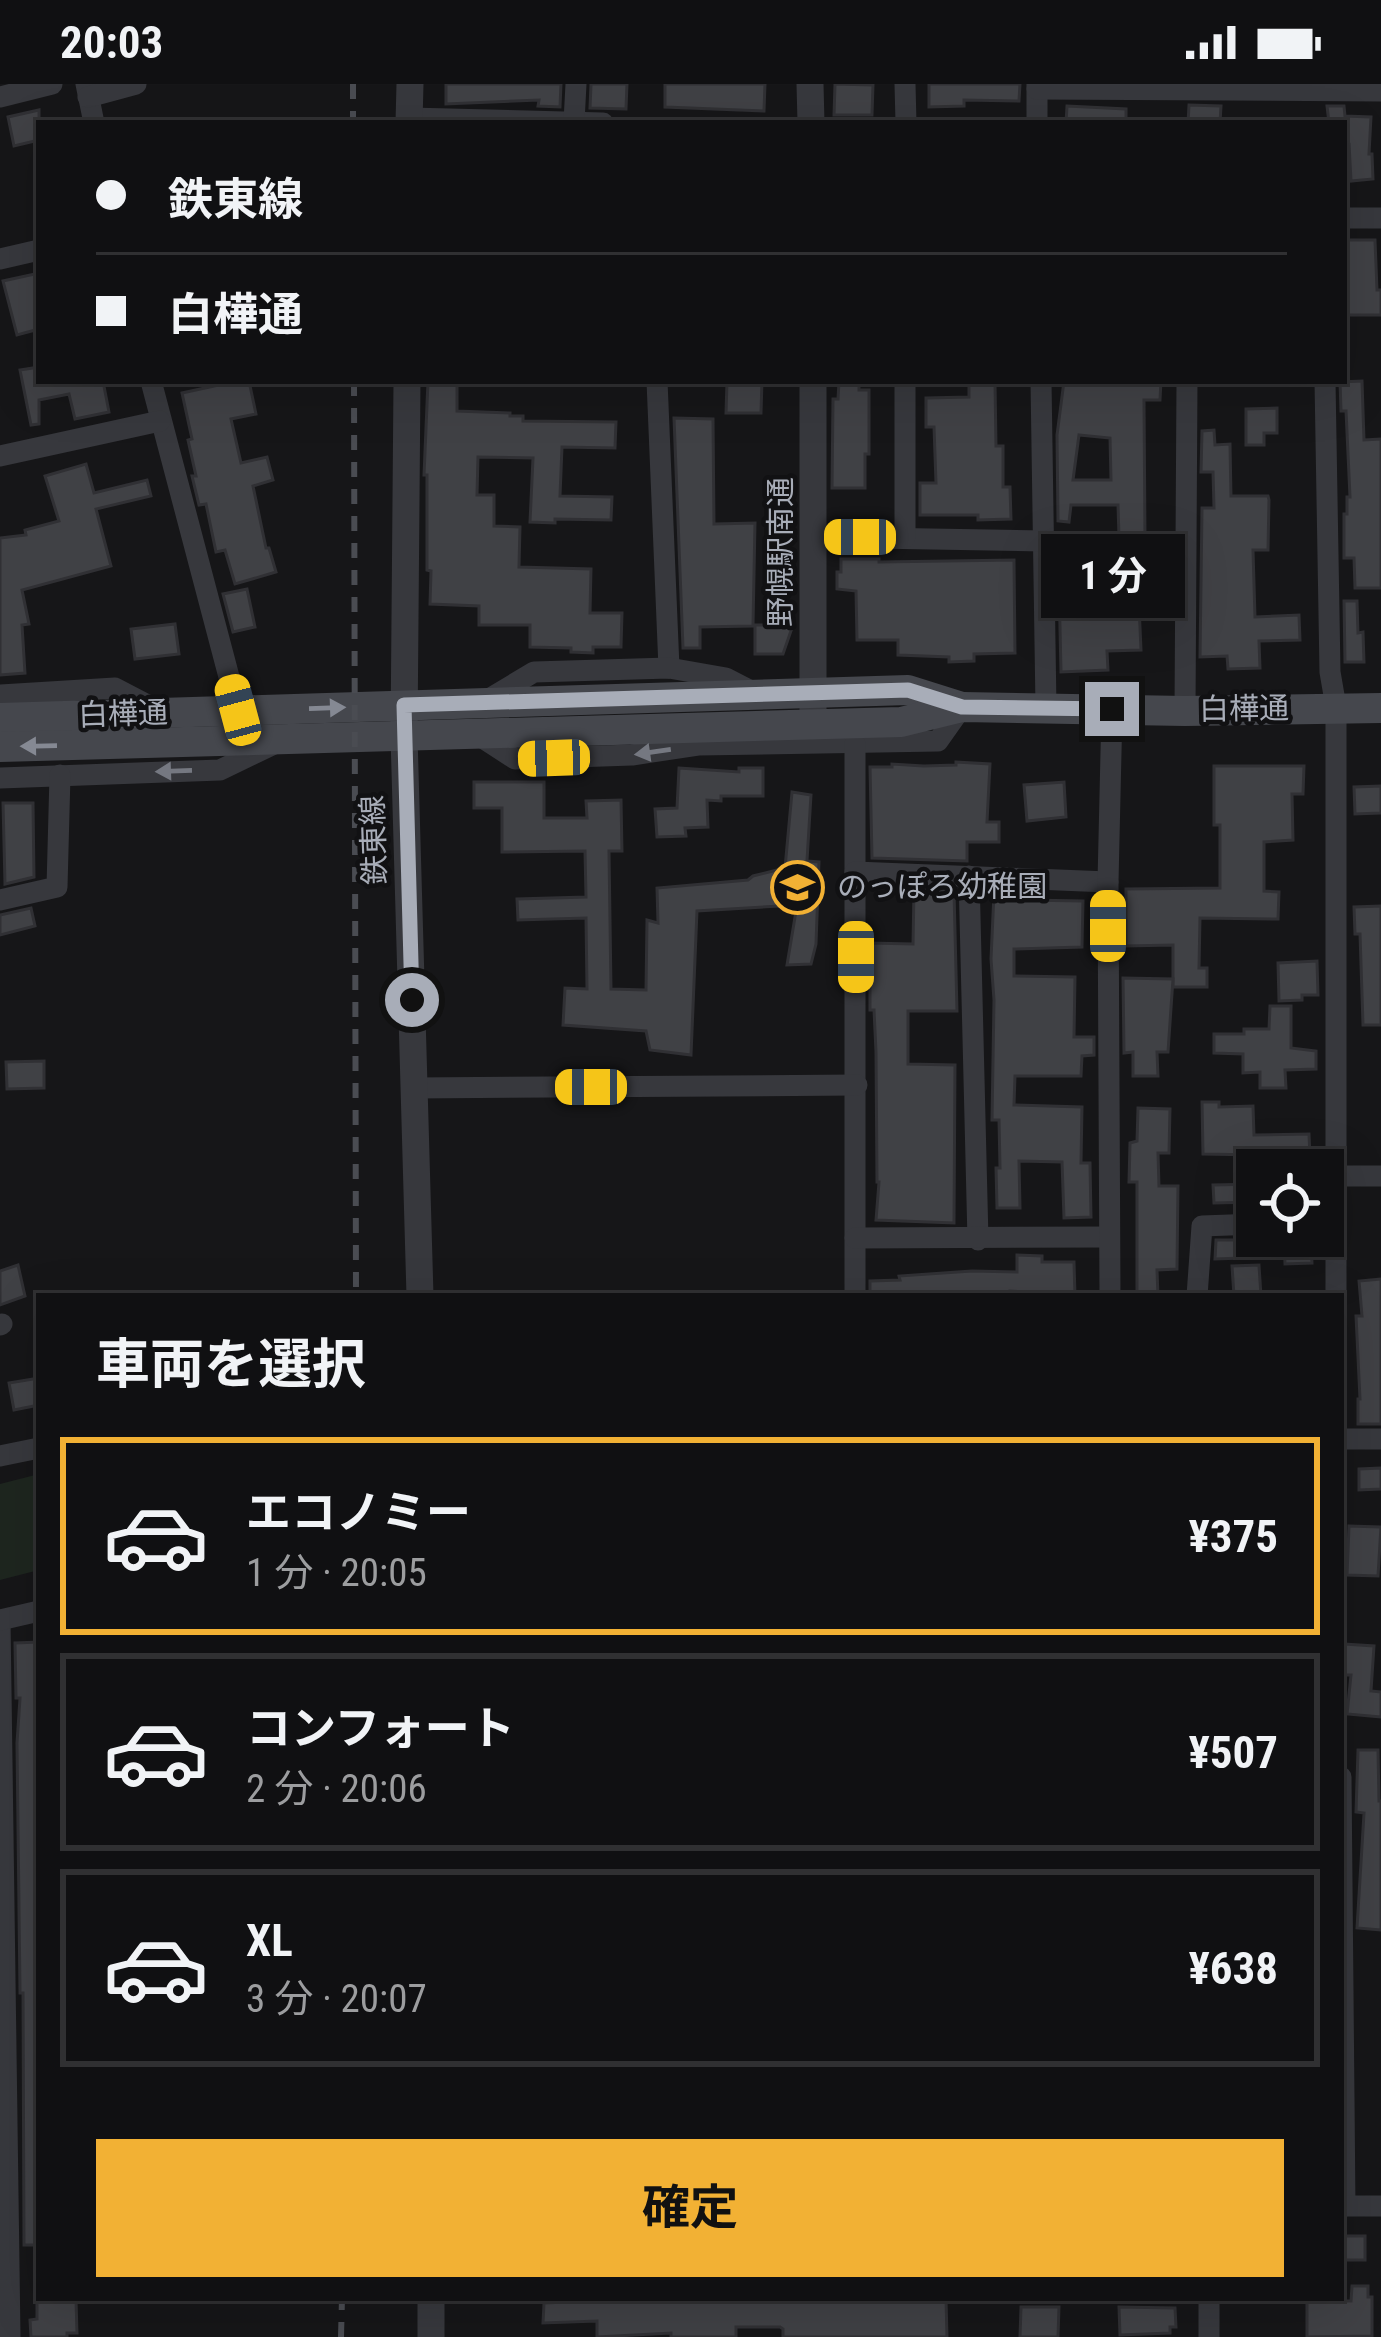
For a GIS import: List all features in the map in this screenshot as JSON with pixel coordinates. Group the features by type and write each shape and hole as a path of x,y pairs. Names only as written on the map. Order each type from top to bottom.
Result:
{"main road":[{"name":"白樺通","path":"0,747 282,740 483,703 908,690 962,707"},
{"name":"白樺通","path":"0,718 238,710 404,721 477,734 901,722 962,707 1381,708"}],"street":[{"path":"0,97 52,84"},
{"path":"93,120 87,90 136,84"},
{"path":"409,120 410,84"},
{"path":"574,120 576,84"},
{"path":"810,84 811,120"},
{"path":"905,84 906,120"},
{"path":"1037,120 1037,86 1381,92"},
{"path":"1347,218 1381,218"},
{"path":"0,259 36,251"},
{"path":"152,384 238,710"},
{"name":"鉄東線","path":"406,384 404,721 420,1293"},
{"path":"657,384 669,668"},
{"name":"野幌駅南通","path":"812,724 813,384"},
{"path":"905,384 905,537"},
{"path":"1041,384 1046,708"},
{"path":"1185,711 1187,384"},
{"path":"1325,384 1330,672 1336,707 1337,1149"},
{"path":"0,456 160,421"},
{"path":"814,537 1044,541"},
{"path":"483,703 535,672 669,668 726,678 759,694"},
{"path":"0,694 116,688 164,713"},
{"path":"477,734 515,759 632,755 698,746 938,741 962,707"},
{"path":"1110,1293 1112,709"},
{"path":"0,778 220,770 282,740"},
{"path":"855,744 855,1293"},
{"path":"0,900 57,887 60,775"},
{"path":"855,872 1108,881"},
{"path":"969,876 978,1240"},
{"path":"414,1088 857,1085"},
{"path":"1344,1176 1381,1176"},
{"path":"1197,1293 1202,1226 1236,1225"},
{"path":"855,1238 1109,1237"},
{"path":"1333,1257 1336,1293"},
{"path":"1344,1439 1381,1439"},
{"path":"0,1456 36,1449"},
{"path":"10,2337 2,2034 0,1620 36,1612"},
{"path":"1344,2206 1381,2206"},
{"path":"431,2301 431,2337"},
{"path":"1209,2301 1209,2337"}],"shaded area":[{"path":"36,1475 36,1571 0,1580 0,1484"}],"building":[{"path":"446,84 561,84 560,107 538,106 539,100 446,104"},
{"path":"591,84 627,84 626,109 590,108"},
{"path":"665,84 765,84 764,111 665,107"},
{"path":"835,84 873,85 872,115 834,115"},
{"path":"929,84 1020,84 1019,101 964,100 964,106 929,107"},
{"path":"1189,105 1221,106 1220,120 1188,120"},
{"path":"1067,106 1126,109 1126,120 1066,120"},
{"path":"1327,106 1344,106 1345,116 1371,117 1373,179 1351,181 1347,120 1329,120"},
{"path":"39,110 36,141 14,146 8,117"},
{"path":"1347,240 1375,240 1381,315 1347,315"},
{"path":"36,274 36,330 17,335 3,281"},
{"path":"36,367 36,384 104,384 109,412 75,419 69,394 39,400 39,424 31,425 20,370"},
{"path":"1362,381 1364,440 1381,439 1381,588 1355,588 1354,558 1344,558 1344,514 1350,497 1340,384"},
{"path":"250,384 256,414 231,419 241,463 267,457 273,480 253,486 276,572 235,584 225,550 216,552 206,504 199,505 192,476 196,476 188,440 192,439 182,393"},
{"path":"428,384 457,384 457,411 510,413 523,416 523,421 616,422 615,448 562,447 560,496 612,497 611,520 530,522 533,458 478,457 477,495 494,495 494,526 520,527 519,567 591,569 590,613 622,613 621,647 593,647 593,653 530,647 530,625 479,625 479,606 430,604 424,475"},
{"path":"727,384 762,384 761,413 726,413"},
{"path":"839,384 859,384 859,390 869,390 865,488 832,488 833,399 838,399"},
{"path":"969,384 995,384 996,446 1003,446 1003,487 1010,487 1011,519 920,515 920,483 936,483 934,427 926,427 926,398 969,397"},
{"path":"1064,384 1161,384 1160,400 1144,400 1145,537 1119,538 1118,505 1071,505 1069,522 1058,521 1057,435","holes":["1079,435 1110,438 1111,480 1073,480"]},
{"path":"1277,408 1277,433 1264,433 1264,445 1246,445 1246,409"},
{"path":"674,418 713,419 714,524 755,523 753,626 700,627 700,648 683,648"},
{"path":"1214,430 1215,445 1230,444 1231,496 1268,496 1269,500 1268,550 1253,550 1255,617 1299,615 1300,640 1259,641 1260,668 1228,669 1227,656 1200,657 1202,508 1214,508 1213,472 1201,472 1202,431"},
{"path":"86,464 94,493 147,480 151,496 96,509 111,566 22,590 29,624 22,625 25,673 0,675 0,538 26,535 25,530 59,521 45,476"},
{"path":"1168,545 1169,567 1139,568 1138,546"},
{"path":"841,559 1014,560 1015,653 974,654 974,661 949,662 949,657 898,655 898,640 857,640 856,591 837,589"},
{"path":"1138,581 1141,650 1107,651 1108,670 1061,672 1059,585"},
{"path":"247,589 255,627 233,632 223,594"},
{"path":"1344,601 1357,601 1364,662 1345,662"},
{"path":"175,624 179,654 135,659 131,629"},
{"path":"755,625 793,625 783,654 755,654"},
{"path":"990,764 987,822 999,822 999,842 967,842 967,861 872,858 870,767"},
{"path":"1214,766 1304,766 1303,794 1292,794 1293,840 1264,842 1264,891 1279,892 1278,919 1200,918 1199,968 1207,968 1207,987 1173,987 1173,945 1126,946 1126,889 1220,888"},
{"path":"679,768 739,772 739,768 763,768 763,796 707,800 708,827 685,828 686,836 657,837 655,809 677,808"},
{"path":"474,782 544,782 544,818 587,818 586,801 621,800 622,851 609,851 611,989 646,990 647,920 658,923 657,888 748,880 785,868 792,792 811,795 807,861 819,862 811,964 787,965 797,905 697,911 691,1055 650,1050 646,1031 563,1025 565,988 587,989 586,918 518,920 517,899 586,897 585,851 502,852 502,808 474,808"},
{"path":"1064,782 1066,817 1027,821 1024,785"},
{"path":"1381,786 1381,813 1355,814 1354,787"},
{"path":"3,803 33,803 34,877 5,884"},
{"path":"914,889 954,891 957,1011 908,1011 908,1064 955,1065 954,1223 876,1220 879,1182 870,943 913,944"},
{"path":"994,893 1026,894 1026,900 1083,901 1082,947 1014,949 1014,976 1075,977 1074,1037 1094,1037 1094,1055 1082,1056 1081,1076 1015,1076 1014,1105 1082,1107 1081,1163 1090,1163 1091,1217 1064,1218 1062,1162 1019,1161 1020,1208 997,1208 999,1120 992,1120"},
{"path":"1381,906 1381,1025 1363,1025 1360,934 1355,934 1354,907"},
{"path":"31,908 35,926 0,935 0,915"},
{"path":"1317,961 1318,995 1279,1001 1278,963"},
{"path":"1123,978 1173,979 1168,1052 1157,1052 1158,1076 1133,1076 1133,1052 1124,1053"},
{"path":"1270,1006 1291,1006 1291,1048 1316,1051 1316,1069 1285,1070 1286,1088 1260,1088 1260,1072 1243,1073 1243,1054 1214,1053 1214,1034 1269,1029"},
{"path":"44,1061 44,1088 7,1089 6,1062"},
{"path":"1202,1102 1219,1102 1219,1107 1253,1106 1254,1135 1309,1134 1310,1149 1203,1154"},
{"path":"1138,1108 1170,1109 1169,1153 1158,1153 1159,1186 1178,1186 1177,1269 1157,1270 1158,1293 1137,1293 1137,1182 1129,1182 1130,1143 1137,1141"},
{"path":"1236,1184 1236,1202 1214,1203 1213,1185"},
{"path":"1216,1240 1236,1240 1236,1257 1243,1258 1215,1259"},
{"path":"1017,1255 1042,1256 1042,1262 1074,1262 1075,1293 870,1293 870,1281 900,1280 899,1276 1017,1272"},
{"path":"1285,1257 1312,1257 1312,1263 1285,1264"},
{"path":"18,1265 25,1296 0,1305 0,1271"},
{"path":"1259,1265 1261,1293 1234,1293 1232,1266"},
{"path":"1381,1279 1381,1424 1358,1424 1359,1281"},
{"path":"36,1378 36,1406 14,1410 9,1383"},
{"path":"1381,1468 1381,1489 1359,1490 1359,1469"},
{"path":"1349,1526 1381,1527 1378,1576 1347,1575"},
{"path":"36,1642 36,2245 24,2245 20,1698 16,1698 15,1643"},
{"path":"1344,1644 1374,1646 1371,1691 1381,1692 1381,1717 1347,1714 1351,1675 1344,1675"},
{"path":"1358,1750 1378,1750 1381,1930 1357,1928 1364,1813 1356,1812"},
{"path":"1344,2236 1365,2236 1365,2260 1344,2260"},
{"path":"1352,2286 1368,2286 1372,2336 1307,2337 1307,2301 1351,2301"},
{"path":"37,2301 76,2301 77,2333 31,2337 30,2320 37,2319"},
{"path":"946,2301 947,2337 783,2337 780,2327 736,2327 736,2337 671,2337 671,2333 597,2337 597,2321 543,2323 544,2303"},
{"path":"1021,2307 1059,2307 1058,2337 1020,2337"},
{"path":"1119,2307 1175,2308 1176,2327 1170,2327 1170,2333 1120,2335"}],"railway":[{"path":"353,84 353,120"},
{"path":"354,384 356,1293"},
{"path":"341,2337 342,2301"}],"place":[{"name":"のっぽろ幼稚園","path":"798,887"}],"route":[{"path":"412,1000 404,705 908,690 962,707 1112,709"}]}
